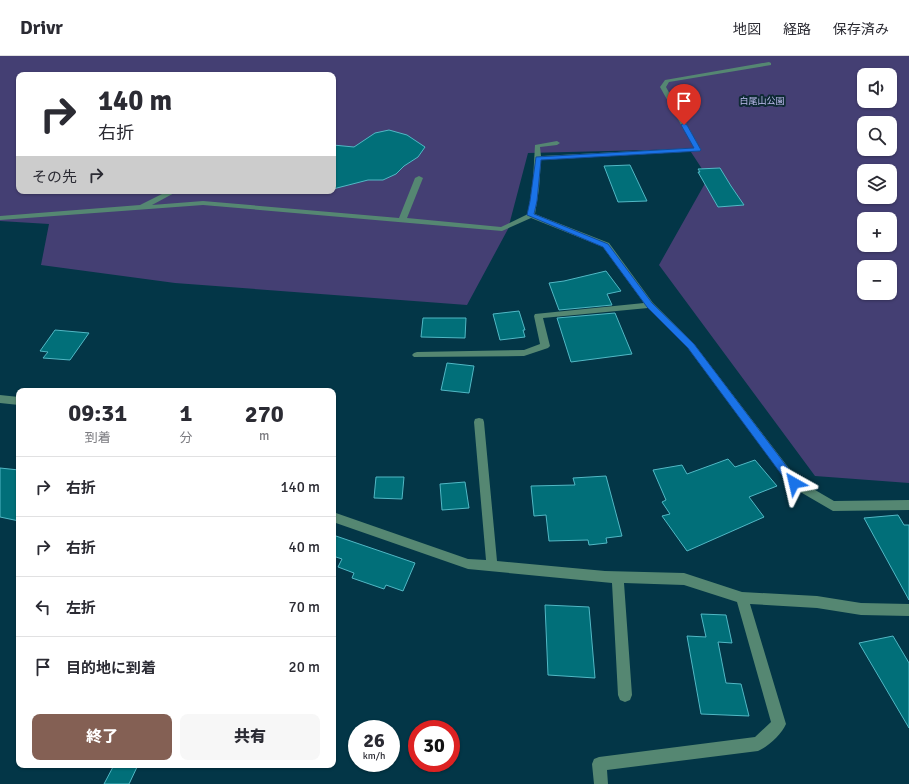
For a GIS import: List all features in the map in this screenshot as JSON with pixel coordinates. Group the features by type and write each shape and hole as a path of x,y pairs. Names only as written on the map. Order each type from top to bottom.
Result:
{"street":[{"path":"538,158 698,150 663,87 666,81 769,64"},
{"path":"0,218 203,203 502,229 530,215 534,201 538,158 537,146 557,143"},
{"path":"402,221 419,178"},
{"path":"138,208 168,194"},
{"path":"530,215 606,245 650,305 691,346 794,483 832,506 909,505"},
{"path":"417,355 524,353 545,346 538,316 650,305"},
{"path":"0,399 16,401"},
{"path":"479,422 492,566"},
{"path":"336,519 468,564 618,577 684,579 742,598 816,602 861,609 909,610"},
{"path":"618,577 625,695"},
{"path":"601,784 599,764 758,744 779,724 742,598"}],"green space":[{"name":"白尾山公園","path":"0,56 909,56 909,483 815,476 659,265 708,178 689,149 528,153 508,229 467,305 175,283 41,265 49,224 0,221"}],"building":[{"path":"389,130 407,135 425,147 418,157 404,166 396,174 383,180 368,180 336,188 336,145 354,147 375,133"},
{"path":"630,165 647,201 618,202 604,166"},
{"path":"720,168 744,205 718,207 698,172 700,172 698,169"},
{"path":"606,271 621,291 607,294 612,305 559,310 549,283"},
{"path":"519,311 525,330 523,330 525,337 500,340 493,314"},
{"path":"615,313 632,354 571,362 557,318"},
{"path":"423,318 466,318 465,338 421,337"},
{"path":"55,330 89,333 70,360 43,358 48,352 40,351"},
{"path":"447,363 474,366 469,393 441,390"},
{"path":"728,459 735,467 755,460 777,486 749,497 764,517 687,551 662,516 670,514 662,502 666,500 653,470 682,465 687,474"},
{"path":"0,468 16,470 16,520 0,517"},
{"path":"606,476 622,536 606,538 607,543 589,545 588,540 549,541 546,515 534,516 531,486 575,485 573,478"},
{"path":"376,477 404,477 402,499 374,498"},
{"path":"465,482 469,508 442,510 440,484"},
{"path":"898,515 904,525 909,525 909,600 864,518"},
{"path":"336,536 415,563 403,591 386,585 384,589 352,578 354,573 338,567 342,559 336,557"},
{"path":"545,605 589,607 595,678 548,675"},
{"path":"701,614 726,615 732,643 718,642 726,683 741,684 749,716 701,714 687,636 706,637"},
{"path":"893,636 909,663 909,728 859,643"},
{"path":"112,768 137,768 129,784 104,784"}],"route":[{"path":"684,125 698,150 538,158 534,201 530,215 606,245 650,305 691,346 794,483"}]}
